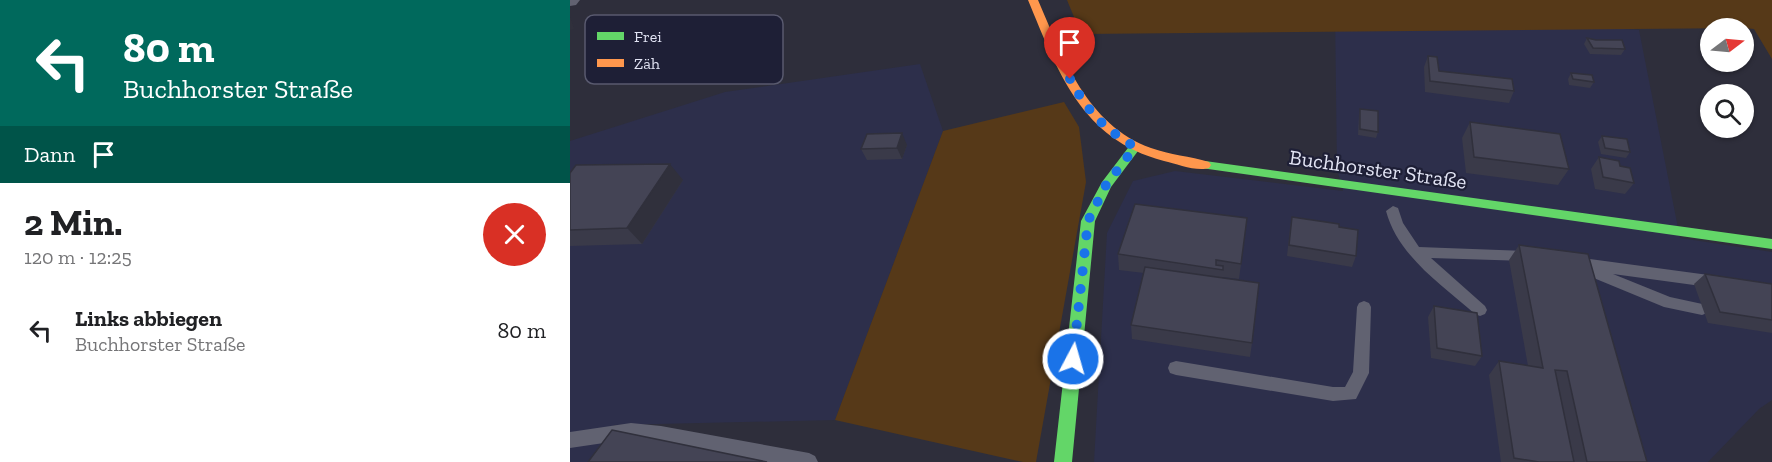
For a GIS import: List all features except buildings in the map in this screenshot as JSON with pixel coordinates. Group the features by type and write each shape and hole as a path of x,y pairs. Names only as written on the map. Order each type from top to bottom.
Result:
{"main road":[{"name":"Buchhorster Straße","path":"1033,0 1043,25 1087,109 1107,129 1135,147 1171,158 1254,173 1772,244"},
{"path":"1063,462 1088,221 1106,185 1135,147"}],"lane":[{"path":"1393,211 1394,223 1417,252 1480,309"},
{"path":"1417,252 1514,254 1726,283"},
{"path":"1557,260 1669,303 1702,309"},
{"path":"1176,369 1333,394 1350,394 1361,373 1364,307"},
{"path":"570,440 631,431 661,434 809,462"}],"shaded area":[{"path":"1067,0 1772,0 1772,59 1754,29 1754,18 1700,18 1700,28 1081,34"},
{"path":"1335,11 1639,30 1680,238 1772,252 1772,400 1759,409 1708,462 1094,462 1107,233 1133,181 1175,171 1343,191 1337,169"},
{"path":"920,64 943,131 835,420 614,425 591,462 570,462 570,141 725,92"},
{"path":"1064,102 1079,127 1086,182 1036,462 1023,462 835,420 943,131"}],"traffic: fast":[{"path":"1063,462 1088,221 1106,185 1135,147"},
{"path":"1205,165 1772,244"}],"traffic: slow":[{"path":"1033,0 1057,56 1076,92 1102,123 1117,136 1148,152 1205,165"}],"route":[{"path":"1070,79 1087,109 1096,119 1135,147 1106,185 1088,221 1073,359"}]}
